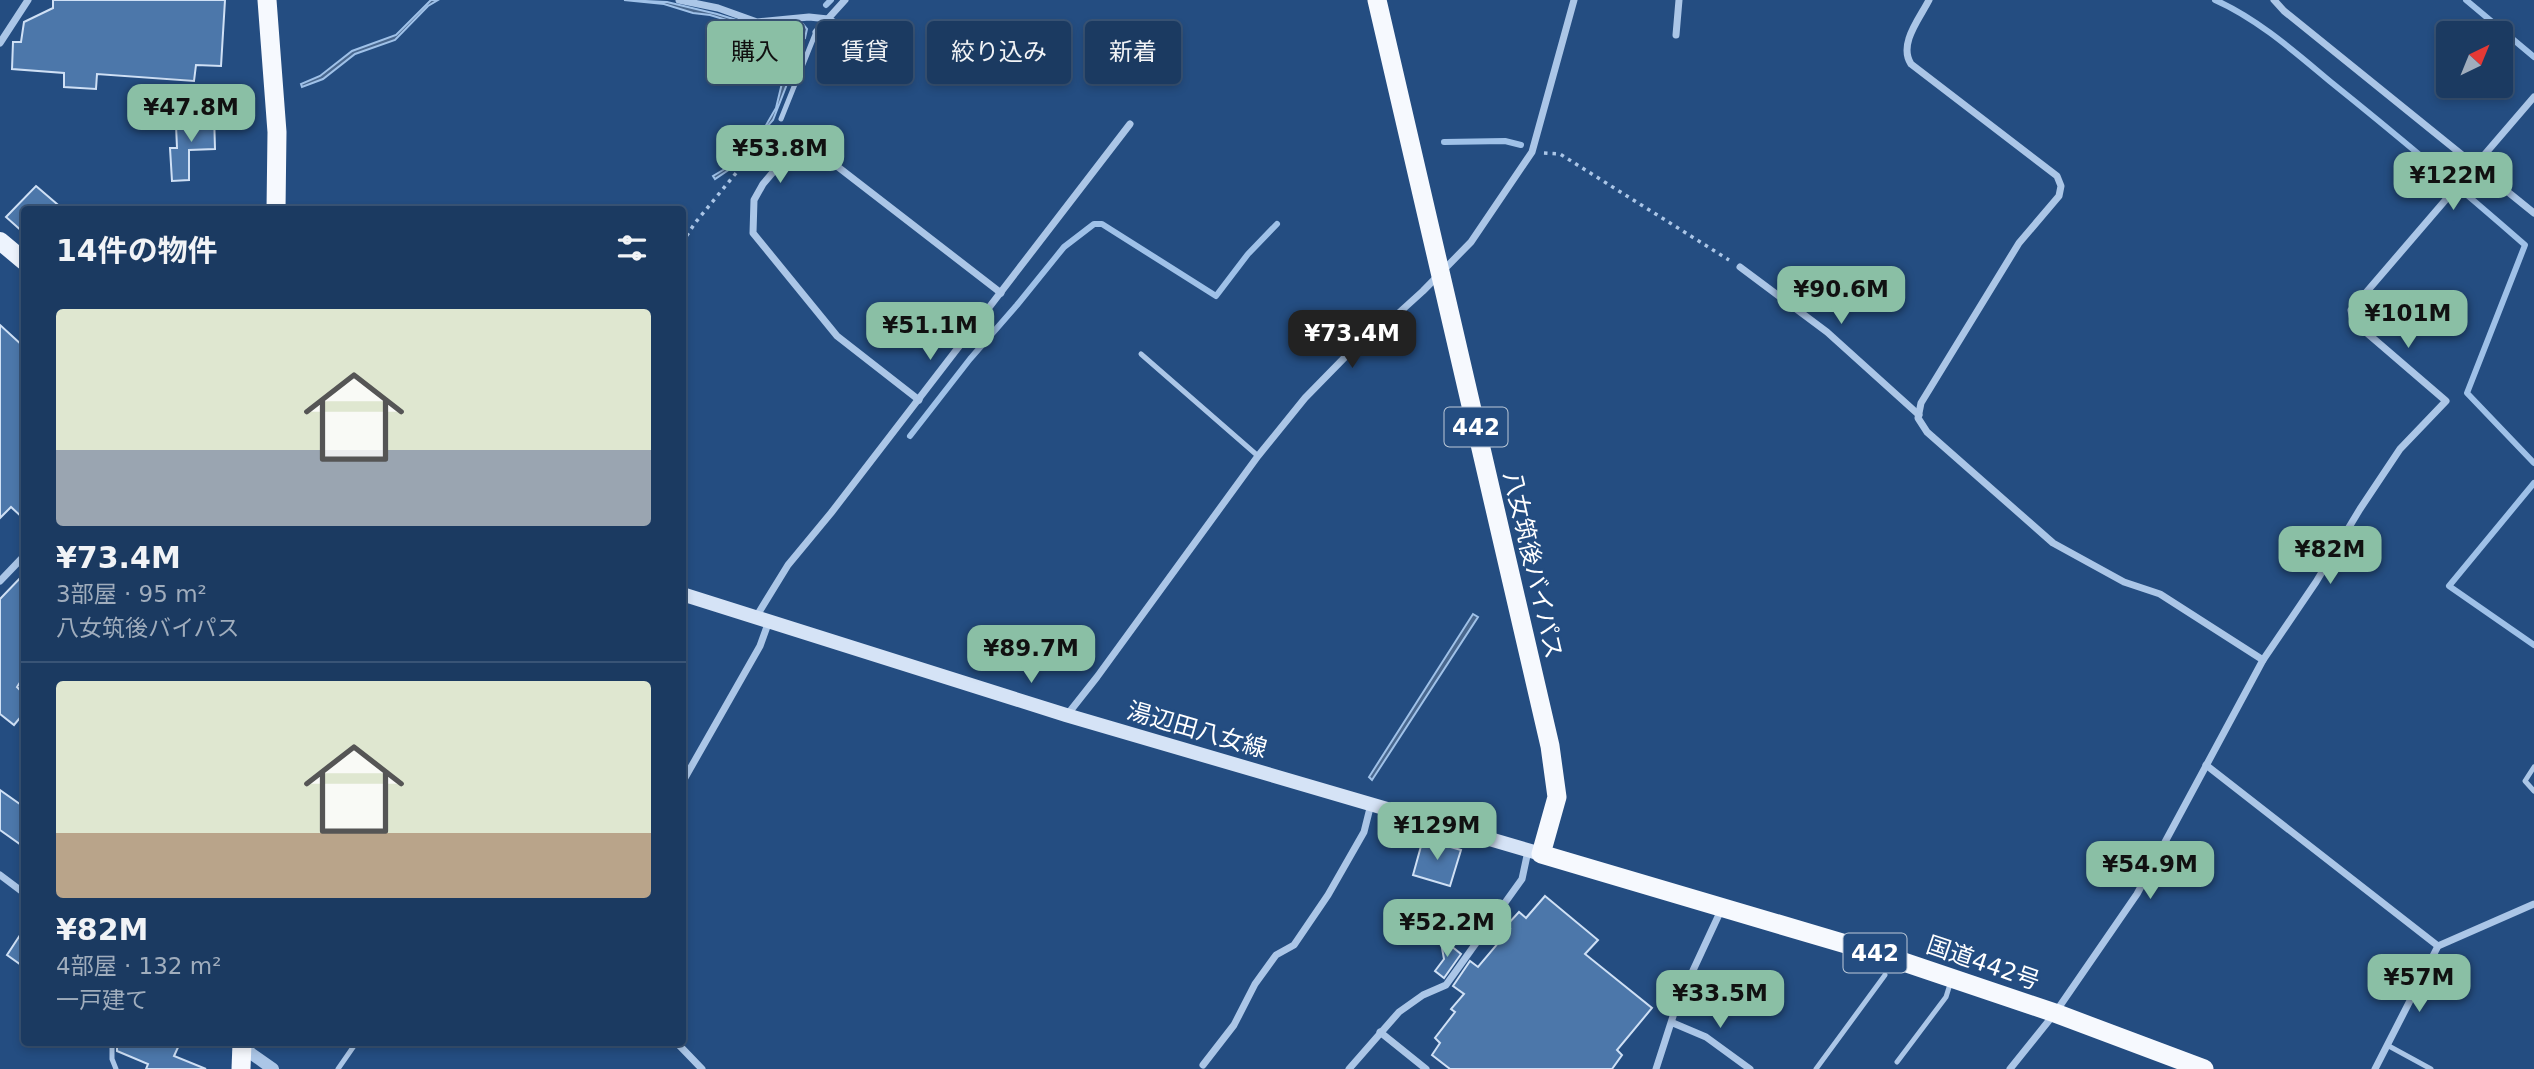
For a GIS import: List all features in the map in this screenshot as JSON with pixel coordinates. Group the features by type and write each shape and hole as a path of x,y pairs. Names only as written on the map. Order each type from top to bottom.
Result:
{"highway":[{"path":"267,0 276,132 276,206"},
{"name":"八女筑後バイパス","path":"1377,0 1550,746 1557,797 1534,853"},
{"name":"国道442号","path":"1534,853 1882,955 2055,1013 2204,1069"},
{"path":"240,1046 241,1069"}],"main road":[{"path":"0,241 21,258"},
{"name":"湯辺田八女線","path":"686,595 1066,715 1534,853"}],"street":[{"path":"0,43 28,0"},
{"path":"679,0 708,3 757,22 809,17 832,21"},
{"path":"816,32 845,0"},
{"path":"1066,715 1105,666 1258,456 1305,398 1349,353 1369,340 1440,275 1471,242 1532,152 1574,0"},
{"path":"1676,35 1679,0"},
{"path":"1929,0 1906,46 1905,55 1911,64 2057,176 2061,186 2059,195 2019,243 1921,403 1918,418 1927,432 2053,543 2124,582 2160,594 2263,660"},
{"path":"2274,0 2284,11 2534,213"},
{"path":"886,49 908,60 899,79 894,82 879,74 876,69 886,49"},
{"path":"2010,1069 2055,1013 2137,894 2263,660 2400,449 2446,401 2353,321 2351,310 2534,97"},
{"path":"686,776 760,646 763,619 788,565 919,400 1130,124"},
{"path":"919,400 837,336 753,233 754,200 763,184 797,144 807,143 1000,293"},
{"path":"1740,267 1827,332 1919,415"},
{"path":"0,581 21,559"},
{"path":"2206,765 2438,946"},
{"path":"1207,1067 1234,1025 1255,984 1276,956 1294,945 1328,895 1364,832 1371,804"},
{"path":"1349,1069 1399,1012 1423,995 1446,985 1521,879 1534,853"},
{"path":"0,876 21,891"},
{"path":"2375,1069 2438,946 2534,904"},
{"path":"1656,1069 1676,1007 1723,908"},
{"path":"1673,1023 1706,1037 1750,1069"},
{"path":"1380,1032 1426,1069"},
{"path":"242,1046 270,1068"},
{"path":"680,1046 702,1069"}],"lane":[{"path":"781,118 816,32"},
{"path":"1141,354 1258,456"},
{"path":"2534,767 2525,781 2534,791"},
{"path":"1816,1069 1885,975"},
{"path":"1897,1062 1946,997 1952,978"},
{"path":"2387,1045 2431,1069"},
{"path":"113,1046 112,1059 116,1069"},
{"path":"338,1069 354,1046"}],"path":[{"path":"686,237 781,118"},
{"path":"1532,152 1560,154 1740,267"}],"water":[{"path":"431,0 438,0 428,6 395,40 355,54 323,79 302,87 301,84 320,76 352,51 396,35"},
{"path":"624,0 667,2 740,21 693,13 664,4"},
{"path":"803,24 807,29 805,38"},
{"path":"782,84 787,84 773,120 730,169 715,179 713,176 728,167 765,127 776,108"},
{"path":"1473,614 1478,617 1372,780 1369,777"}],"building":[{"path":"53,0 225,0 221,66 196,65 194,81 97,74 96,89 64,87 64,73 12,69 13,42 21,42 24,22 53,8"},
{"path":"214,114 215,149 189,150 189,180 172,181 170,148 177,148 176,125 195,126 194,115"},
{"path":"36,186 59,206 21,206 21,230 6,217"},
{"path":"0,325 21,344 21,516 11,507 0,518"},
{"path":"21,577 21,681 17,687 21,691 21,717 14,725 0,714 0,599"},
{"path":"0,790 21,805 21,845 0,830"},
{"path":"1423,839 1461,850 1450,886 1413,875"},
{"path":"1545,896 1598,940 1585,954 1652,1008 1617,1050 1622,1055 1612,1069 1450,1069 1432,1055 1440,1043 1435,1038 1455,1012 1451,1009 1464,994 1453,986 1470,961 1478,967 1510,929 1506,926 1519,912 1526,918"},
{"path":"21,934 21,965 7,955"},
{"path":"1440,937 1461,954 1444,978 1435,971 1444,959"},
{"path":"117,1046 179,1046 174,1056 206,1069 146,1069 148,1064 117,1051"}],"waterway":[{"path":"826,5 831,0"},
{"path":"2215,0 2246,17 2290,49 2430,163 2525,245 2467,393 2534,463"},
{"path":"2466,0 2534,57"},
{"path":"1444,142 1505,141 1521,145"},
{"path":"910,436 970,359 1064,247 1094,224 1102,224 1216,296 1248,254 1277,224"},
{"path":"2534,483 2449,586 2534,645"}]}
